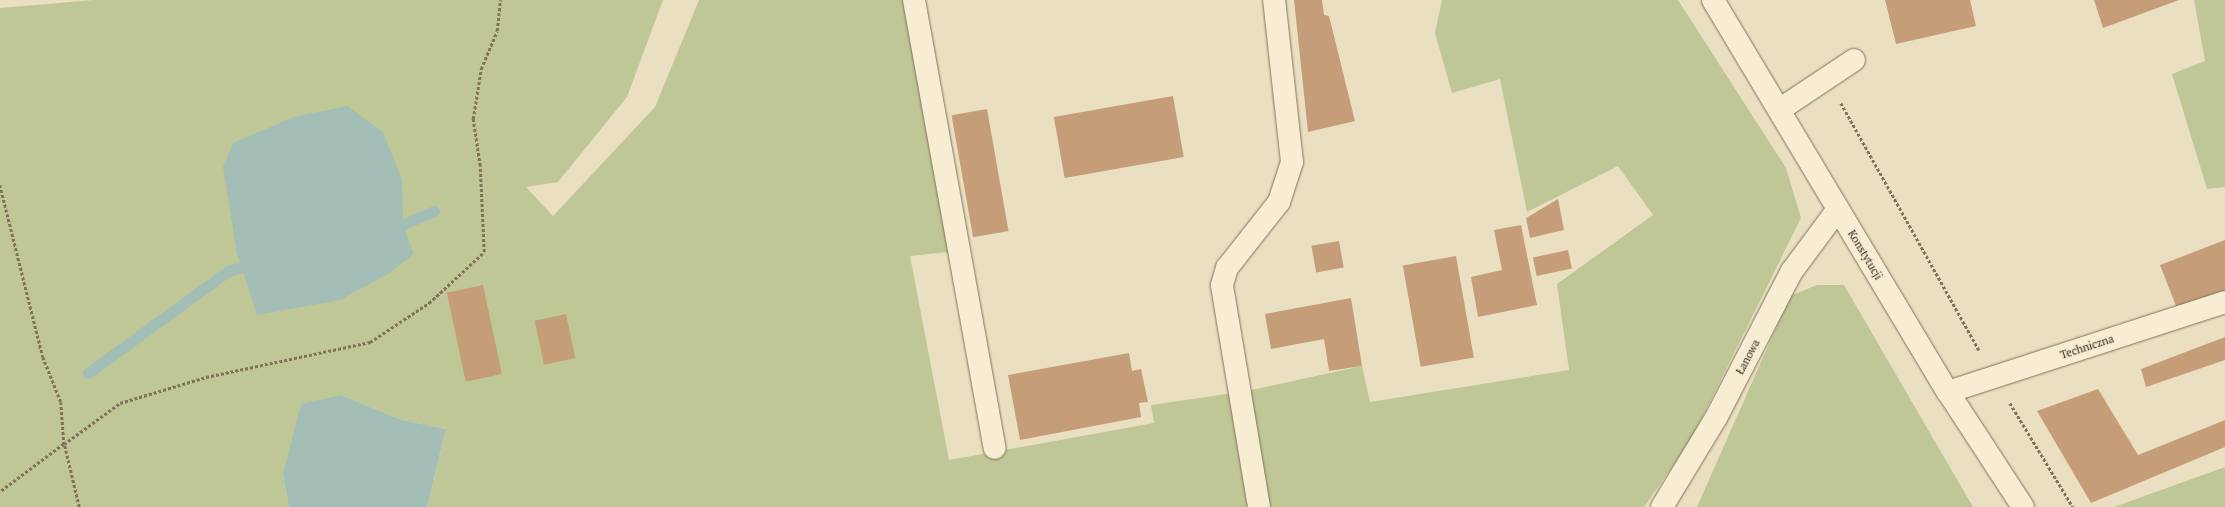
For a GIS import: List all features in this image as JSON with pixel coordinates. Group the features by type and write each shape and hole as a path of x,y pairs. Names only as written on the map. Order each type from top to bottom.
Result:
{"street":[{"path":"914,0 995,448"},
{"path":"1259,507 1222,285 1226,268 1279,202 1292,162 1274,0"},
{"name":"Konstytucji","path":"1713,0 1948,392 2023,507"},
{"path":"1779,110 1854,60"},
{"name":"Łanowa","path":"1662,507 1716,418 1792,271 1838,209"},
{"name":"Techniczna","path":"1948,392 2225,302"}],"path":[{"path":"0,492 120,403 206,377 370,342 429,303 484,252 480,166 473,119 481,69 497,32 500,0"},
{"path":"1825,80 1994,377 2073,507"},
{"path":"0,185 43,356 61,402 64,444 79,507"}],"green space":[{"path":"93,0 663,0 627,97 558,182 526,187 553,216 655,107 699,0 903,0 948,252 910,256 949,460 1154,423 1151,405 1247,391 1362,366 1370,402 1569,370 1557,284 1653,215 1618,166 1527,212 1500,79 1452,93 1435,33 1442,0 1678,0 1786,168 1801,218 1691,440 1644,507 427,507 446,429 402,420 341,395 283,475 289,507 0,507 0,8"},
{"path":"2194,0 2225,0 2225,187 2207,189 2172,74 2205,61"},
{"path":"1817,285 1844,285 1973,507 1697,507 1790,296"},
{"path":"2225,467 2225,507 2114,507"}],"water":[{"path":"347,106 383,132 402,180 403,226 414,254 388,274 340,300 257,315 237,253 223,167 233,143 294,117"},
{"path":"341,395 402,420 446,429 427,507 289,507 283,475 301,404"}],"building":[{"path":"1294,0 1322,0 1324,15 1329,16 1355,121 1308,132"},
{"path":"1885,0 1970,0 1976,26 1896,44"},
{"path":"2094,0 2179,0 2103,28"},
{"path":"1173,96 1184,157 1065,178 1054,117"},
{"path":"987,109 1009,231 973,237 952,115"},
{"path":"1558,199 1564,230 1530,238 1526,218"},
{"path":"1521,225 1537,305 1478,317 1471,277 1502,270 1494,230"},
{"path":"2225,240 2225,301 2180,316 2160,265"},
{"path":"1339,241 1344,268 1316,272 1311,246"},
{"path":"1568,250 1572,269 1537,276 1533,257"},
{"path":"1456,256 1474,357 1421,367 1403,265"},
{"path":"483,285 502,374 466,382 447,293"},
{"path":"1351,298 1362,366 1329,371 1324,339 1271,349 1265,314"},
{"path":"566,314 575,358 544,365 535,321"},
{"path":"2225,337 2225,360 2146,387 2141,369"},
{"path":"1129,353 1132,371 1141,369 1148,402 1139,403 1141,417 1020,440 1008,375"},
{"path":"2098,389 2138,455 2225,420 2225,447 2091,503 2037,411"}],"waterway":[{"path":"390,230 434,211"},
{"path":"88,373 228,271 255,264"}]}
